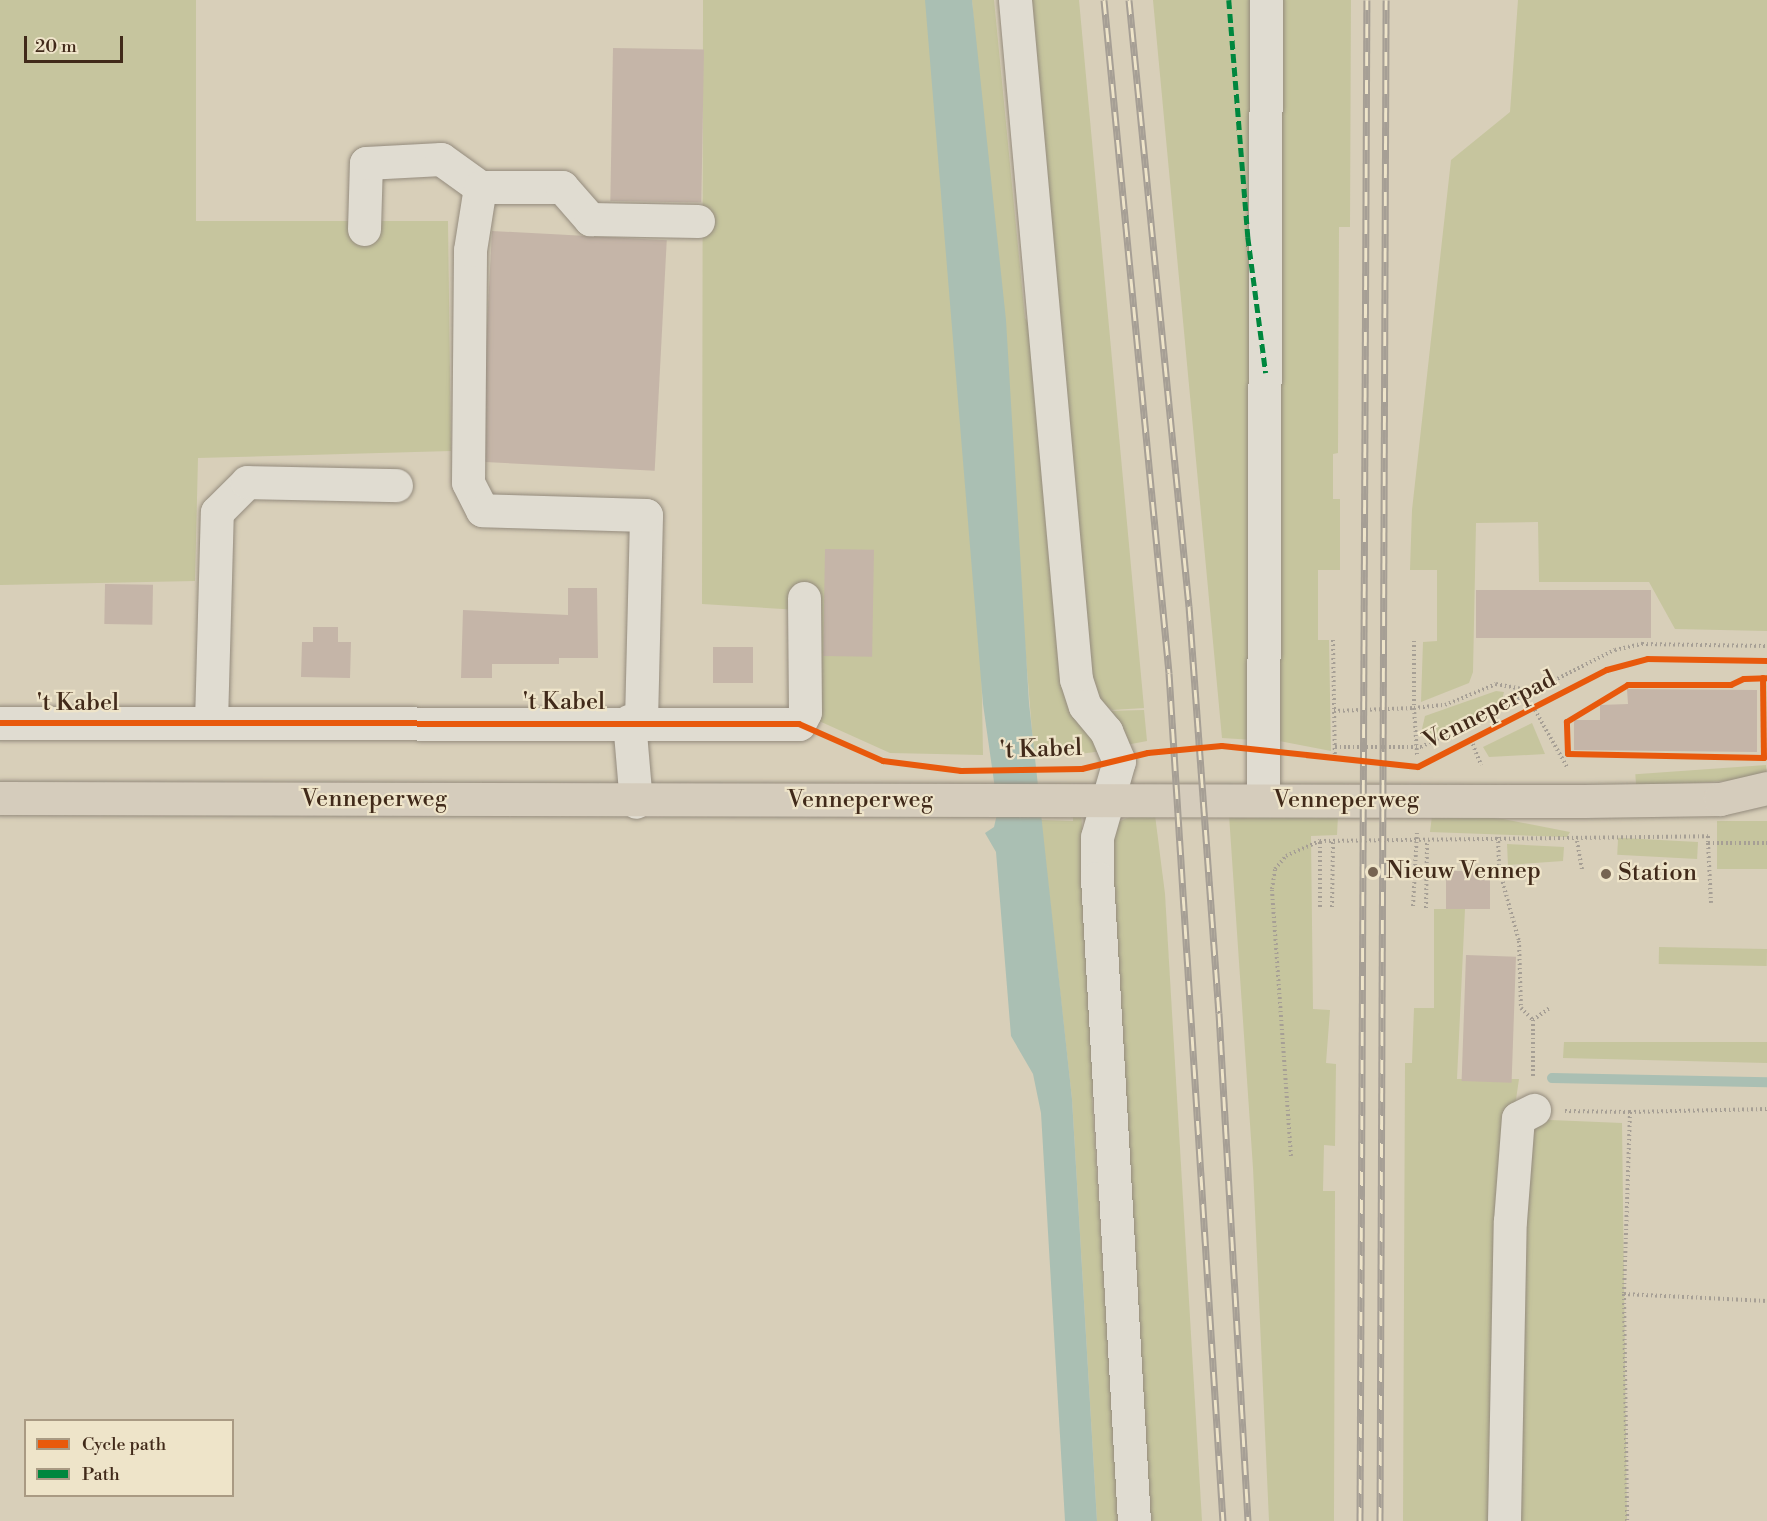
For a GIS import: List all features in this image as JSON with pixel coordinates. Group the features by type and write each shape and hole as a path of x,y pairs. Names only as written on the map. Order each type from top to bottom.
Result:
{"main road":[{"name":"Venneperweg","path":"0,798 636,802 1584,801 1720,799 1767,788"},
{"name":"Venneperweg","path":"1720,799 1767,809"}],"street":[{"path":"1015,0 1076,680 1085,706 1106,731 1119,761 1094,801 1134,1521"},
{"path":"1263,800 1266,0"},
{"path":"364,229 366,162 441,159 480,187 562,186 590,219 698,221"},
{"path":"480,187 470,250 468,482 482,510 646,515 635,721"},
{"path":"211,722 217,512 247,482 396,485"},
{"name":"'t Kabel","path":"0,723 635,721 799,724 805,712 804,598"},
{"name":"'t Kabel","path":"635,721 636,802"},
{"path":"1504,1521 1510,1221 1518,1118 1534,1110"}],"path":[{"path":"1323,759 1339,761 1335,747 1334,640"},
{"path":"1414,641 1415,748 1417,755"},
{"path":"1335,747 1415,748 1527,691 1615,650 1642,644 1767,646"},
{"path":"1334,711 1445,705 1496,684 1527,691"},
{"path":"1535,710 1584,801"},
{"path":"1471,740 1481,765"},
{"path":"1567,744 1568,754"},
{"path":"1413,906 1417,834"},
{"path":"1291,1156 1272,889 1275,869 1286,856 1320,841 1427,842 1498,837 1577,841 1708,836 1711,903"},
{"path":"1498,837 1499,869 1519,941 1521,1008 1533,1020 1534,1110 1630,1112 1767,1109"},
{"path":"1320,841 1320,907"},
{"path":"1332,907 1333,841"},
{"path":"1577,841 1582,870"},
{"path":"1426,908 1427,842"},
{"path":"1708,843 1767,843"},
{"path":"1499,869 1537,869"},
{"path":"1533,1020 1551,1007"},
{"path":"1627,1521 1624,1294 1630,1112"},
{"path":"1624,1294 1767,1301"}],"green space":[{"path":"0,0 196,0 196,221 448,221 451,451 198,458 195,581 0,585"},
{"path":"703,0 939,0 977,421 983,755 890,753 808,716 799,610 702,604"},
{"path":"972,0 994,0 1025,318 1040,341 1102,751 1034,755"},
{"path":"1024,0 1079,0 1144,708 1112,710 1093,697"},
{"path":"1153,0 1259,0 1254,740 1222,738"},
{"path":"1274,0 1351,0 1350,227 1339,227 1338,453 1333,454 1333,499 1340,499 1340,570 1318,570 1318,640 1329,640 1331,751 1274,740"},
{"path":"1518,0 1767,0 1767,631 1675,629 1649,582 1539,582 1538,522 1476,523 1473,672 1469,683 1421,702 1423,642 1437,641 1437,570 1410,570 1412,510 1451,160 1510,112"},
{"path":"1496,691 1504,692 1502,700 1434,736 1422,729 1425,716"},
{"path":"1144,710 1147,741 1126,745 1106,711"},
{"path":"1532,723 1545,754 1489,757 1483,747"},
{"path":"1766,765 1767,778 1636,787 1635,774"},
{"path":"1081,813 1102,1068 1092,1098 1119,1521 1097,1521 1072,1099 1041,820 1073,821 1073,814"},
{"path":"1134,815 1155,815 1165,894 1202,1521 1144,1521 1106,877 1116,823"},
{"path":"1229,815 1338,816 1337,835 1311,836 1313,1009 1330,1010 1326,1063 1336,1064 1335,1146 1324,1145 1323,1191 1335,1191 1334,1521 1269,1521 1253,1168"},
{"path":"1462,815 1503,819 1570,832 1567,837 1430,832 1432,816"},
{"path":"1717,821 1767,821 1767,869 1717,869"},
{"path":"1618,838 1698,842 1697,859 1617,855"},
{"path":"1507,844 1564,847 1563,861 1508,865"},
{"path":"1434,909 1465,909 1457,1079 1519,1079 1513,1120 1499,1521 1403,1521 1405,1063 1412,1063 1414,1008 1434,1008"},
{"path":"1659,947 1767,949 1767,966 1659,964"},
{"path":"1564,1042 1767,1042 1767,1063 1563,1058"},
{"path":"1527,1119 1622,1123 1627,1521 1511,1521"}],"shaded area":[{"path":"925,0 972,0 1006,320 1029,703 1072,1099 1097,1521 1065,1521 1041,1113 1033,1074 1011,1036 996,852 985,833 994,827 998,810 983,704"}],"building":[{"path":"613,48 704,50 701,203 610,201"},
{"path":"492,231 667,240 655,471 480,462"},
{"path":"825,549 874,550 872,657 823,656"},
{"path":"105,584 153,585 152,625 104,624"},
{"path":"568,588 597,588 598,658 559,658 559,664 492,664 492,678 461,678 463,610 568,615"},
{"path":"1476,590 1651,590 1651,638 1476,638"},
{"path":"313,627 338,627 338,642 351,642 350,678 301,677 302,642 313,642"},
{"path":"713,647 753,647 753,683 713,683"},
{"path":"1627,689 1757,690 1757,752 1574,750 1574,720 1600,720 1600,705 1628,704"},
{"path":"1446,871 1490,871 1490,909 1446,909"},
{"path":"1466,955 1516,957 1512,1083 1462,1081"}],"waterway":[{"path":"1552,1078 1767,1082"}],"railway":[{"path":"1104,0 1169,673 1223,1521"},
{"path":"1129,0 1189,606 1219,1013 1248,1521"},
{"path":"1360,1521 1367,0"},
{"path":"1380,1521 1386,0"}],"marked path":[{"path":"1229,0 1248,237 1266,373"}],"cycle path":[{"name":"Venneperpad","path":"0,723 799,724 883,761 961,771 1082,769 1148,753 1222,746 1418,767 1607,670 1648,659 1767,661"},
{"path":"1763,678 1764,758 1568,754 1567,722 1628,685 1731,685 1744,679 1767,678"}],"place":[{"name":"Nieuw Vennep","path":"1373,872"},
{"name":"Station","path":"1606,874"}]}
